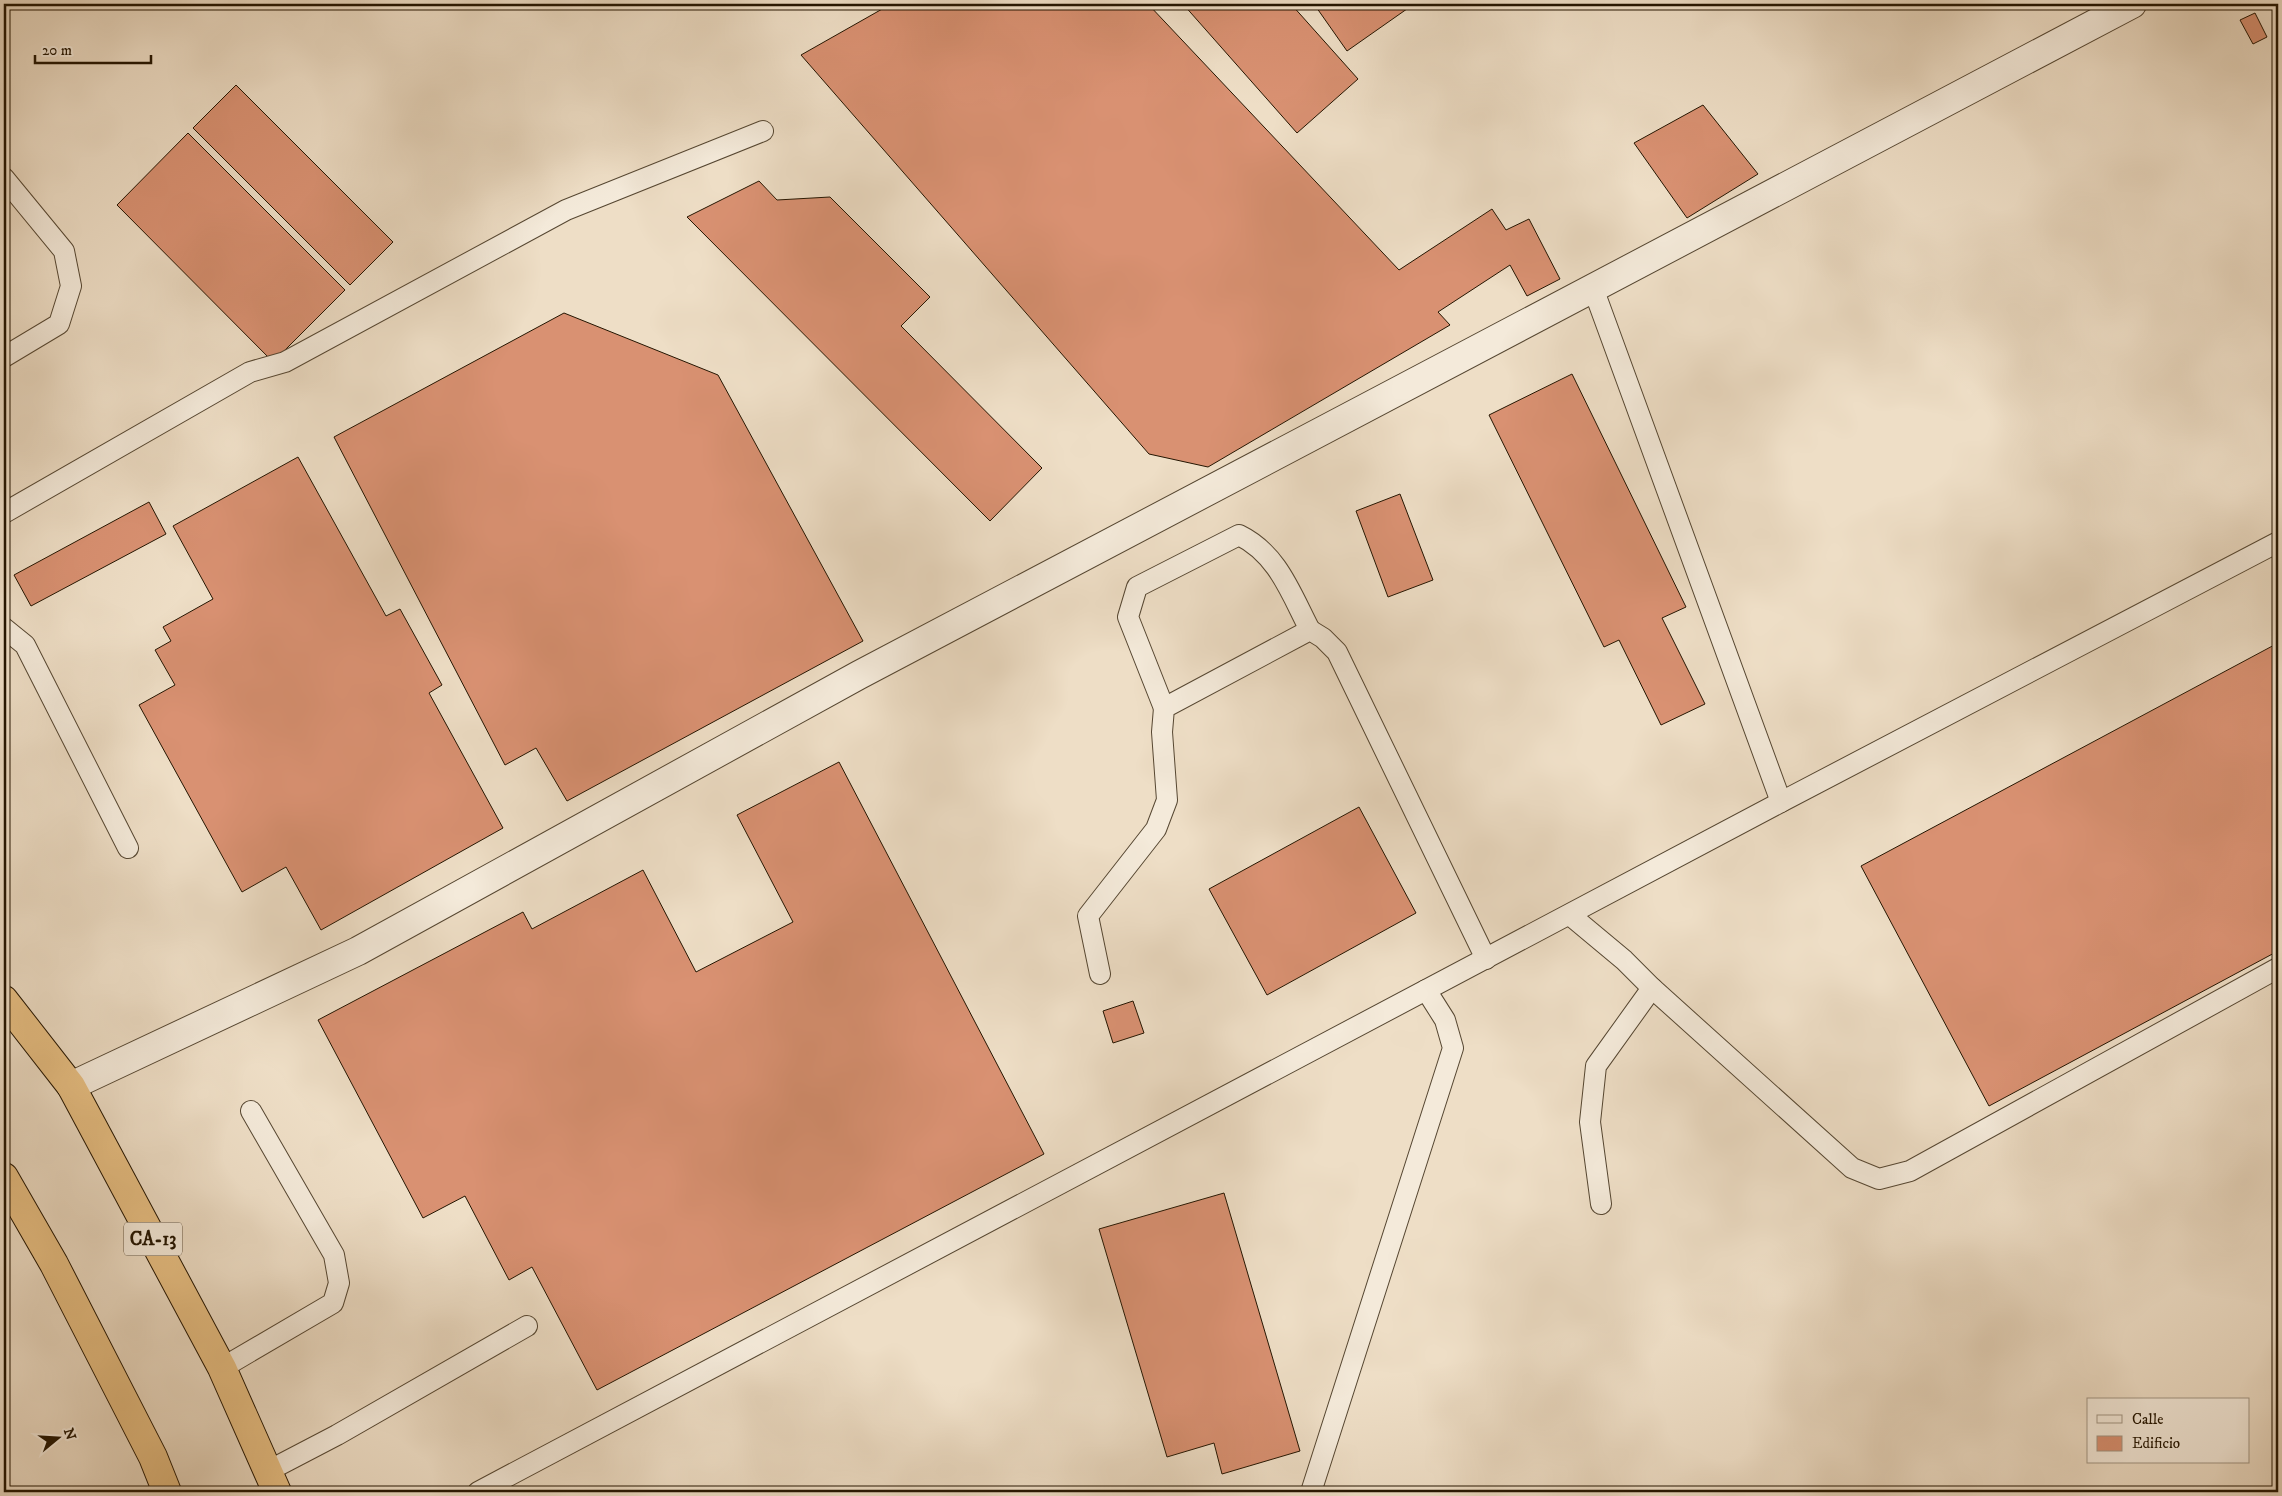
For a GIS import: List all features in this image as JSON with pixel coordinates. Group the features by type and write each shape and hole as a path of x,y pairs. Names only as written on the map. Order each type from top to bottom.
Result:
{"highway":[{"name":"CA-13","path":"4,1000 71,1086 222,1368 273,1482"},
{"path":"4,1177 58,1273 153,1457 167,1492"}],"street":[{"path":"71,1086 358,952 859,675 2132,4"}],"lane":[{"path":"4,513 250,372 285,362 566,210 763,131"},
{"path":"4,178 64,251 72,286 59,324 4,357"},
{"path":"1593,288 1781,802"},
{"path":"1100,974 1088,916 1156,829 1167,800 1162,732 1164,708 1128,617 1137,587 1239,535 1256,543 1278,568 1310,630 1324,638 1337,652 1486,959"},
{"path":"478,1492 1121,1154 1781,802 2278,542"},
{"path":"4,628 25,645 128,848"},
{"path":"1164,708 1310,630"},
{"path":"1570,915 1624,960 1652,988 1852,1168 1878,1179 1910,1170 2278,968"},
{"path":"1601,1204 1590,1122 1596,1066 1652,988"},
{"path":"1311,1492 1453,1048 1445,1020 1426,990"},
{"path":"222,1368 333,1303 339,1283 334,1255 251,1111"},
{"path":"273,1482 337,1435 527,1326"}],"building":[{"path":"891,4 1148,4 1399,270 1492,209 1506,230 1529,219 1560,279 1527,296 1510,265 1438,312 1450,325 1208,467 1149,454 801,55"},
{"path":"1183,4 1291,4 1358,79 1297,133"},
{"path":"1314,4 1414,4 1347,51"},
{"path":"2255,13 2267,37 2253,44 2240,20"},
{"path":"236,85 393,242 350,285 193,128"},
{"path":"1703,105 1758,174 1687,218 1634,143"},
{"path":"188,133 345,290 273,362 117,205"},
{"path":"759,181 777,200 830,197 930,297 901,326 1042,468 990,521 687,217"},
{"path":"564,313 718,375 863,641 567,801 536,748 505,765 334,437"},
{"path":"1572,374 1686,607 1662,618 1705,704 1661,725 1619,640 1604,647 1489,415"},
{"path":"298,457 386,616 400,609 442,685 429,693 503,828 321,930 286,867 242,892 139,705 175,685 155,650 171,641 163,627 213,599 173,526"},
{"path":"1400,494 1433,580 1388,597 1356,511"},
{"path":"149,502 166,534 31,606 14,575"},
{"path":"2278,643 2278,951 1989,1106 1861,866"},
{"path":"839,762 1044,1154 597,1390 532,1267 509,1280 465,1196 423,1218 318,1020 523,912 532,929 643,870 696,972 793,922 737,815"},
{"path":"1359,807 1416,913 1267,995 1209,889"},
{"path":"1133,1001 1144,1033 1113,1043 1103,1011"},
{"path":"1224,1193 1300,1451 1222,1474 1214,1443 1167,1457 1099,1229"}]}
